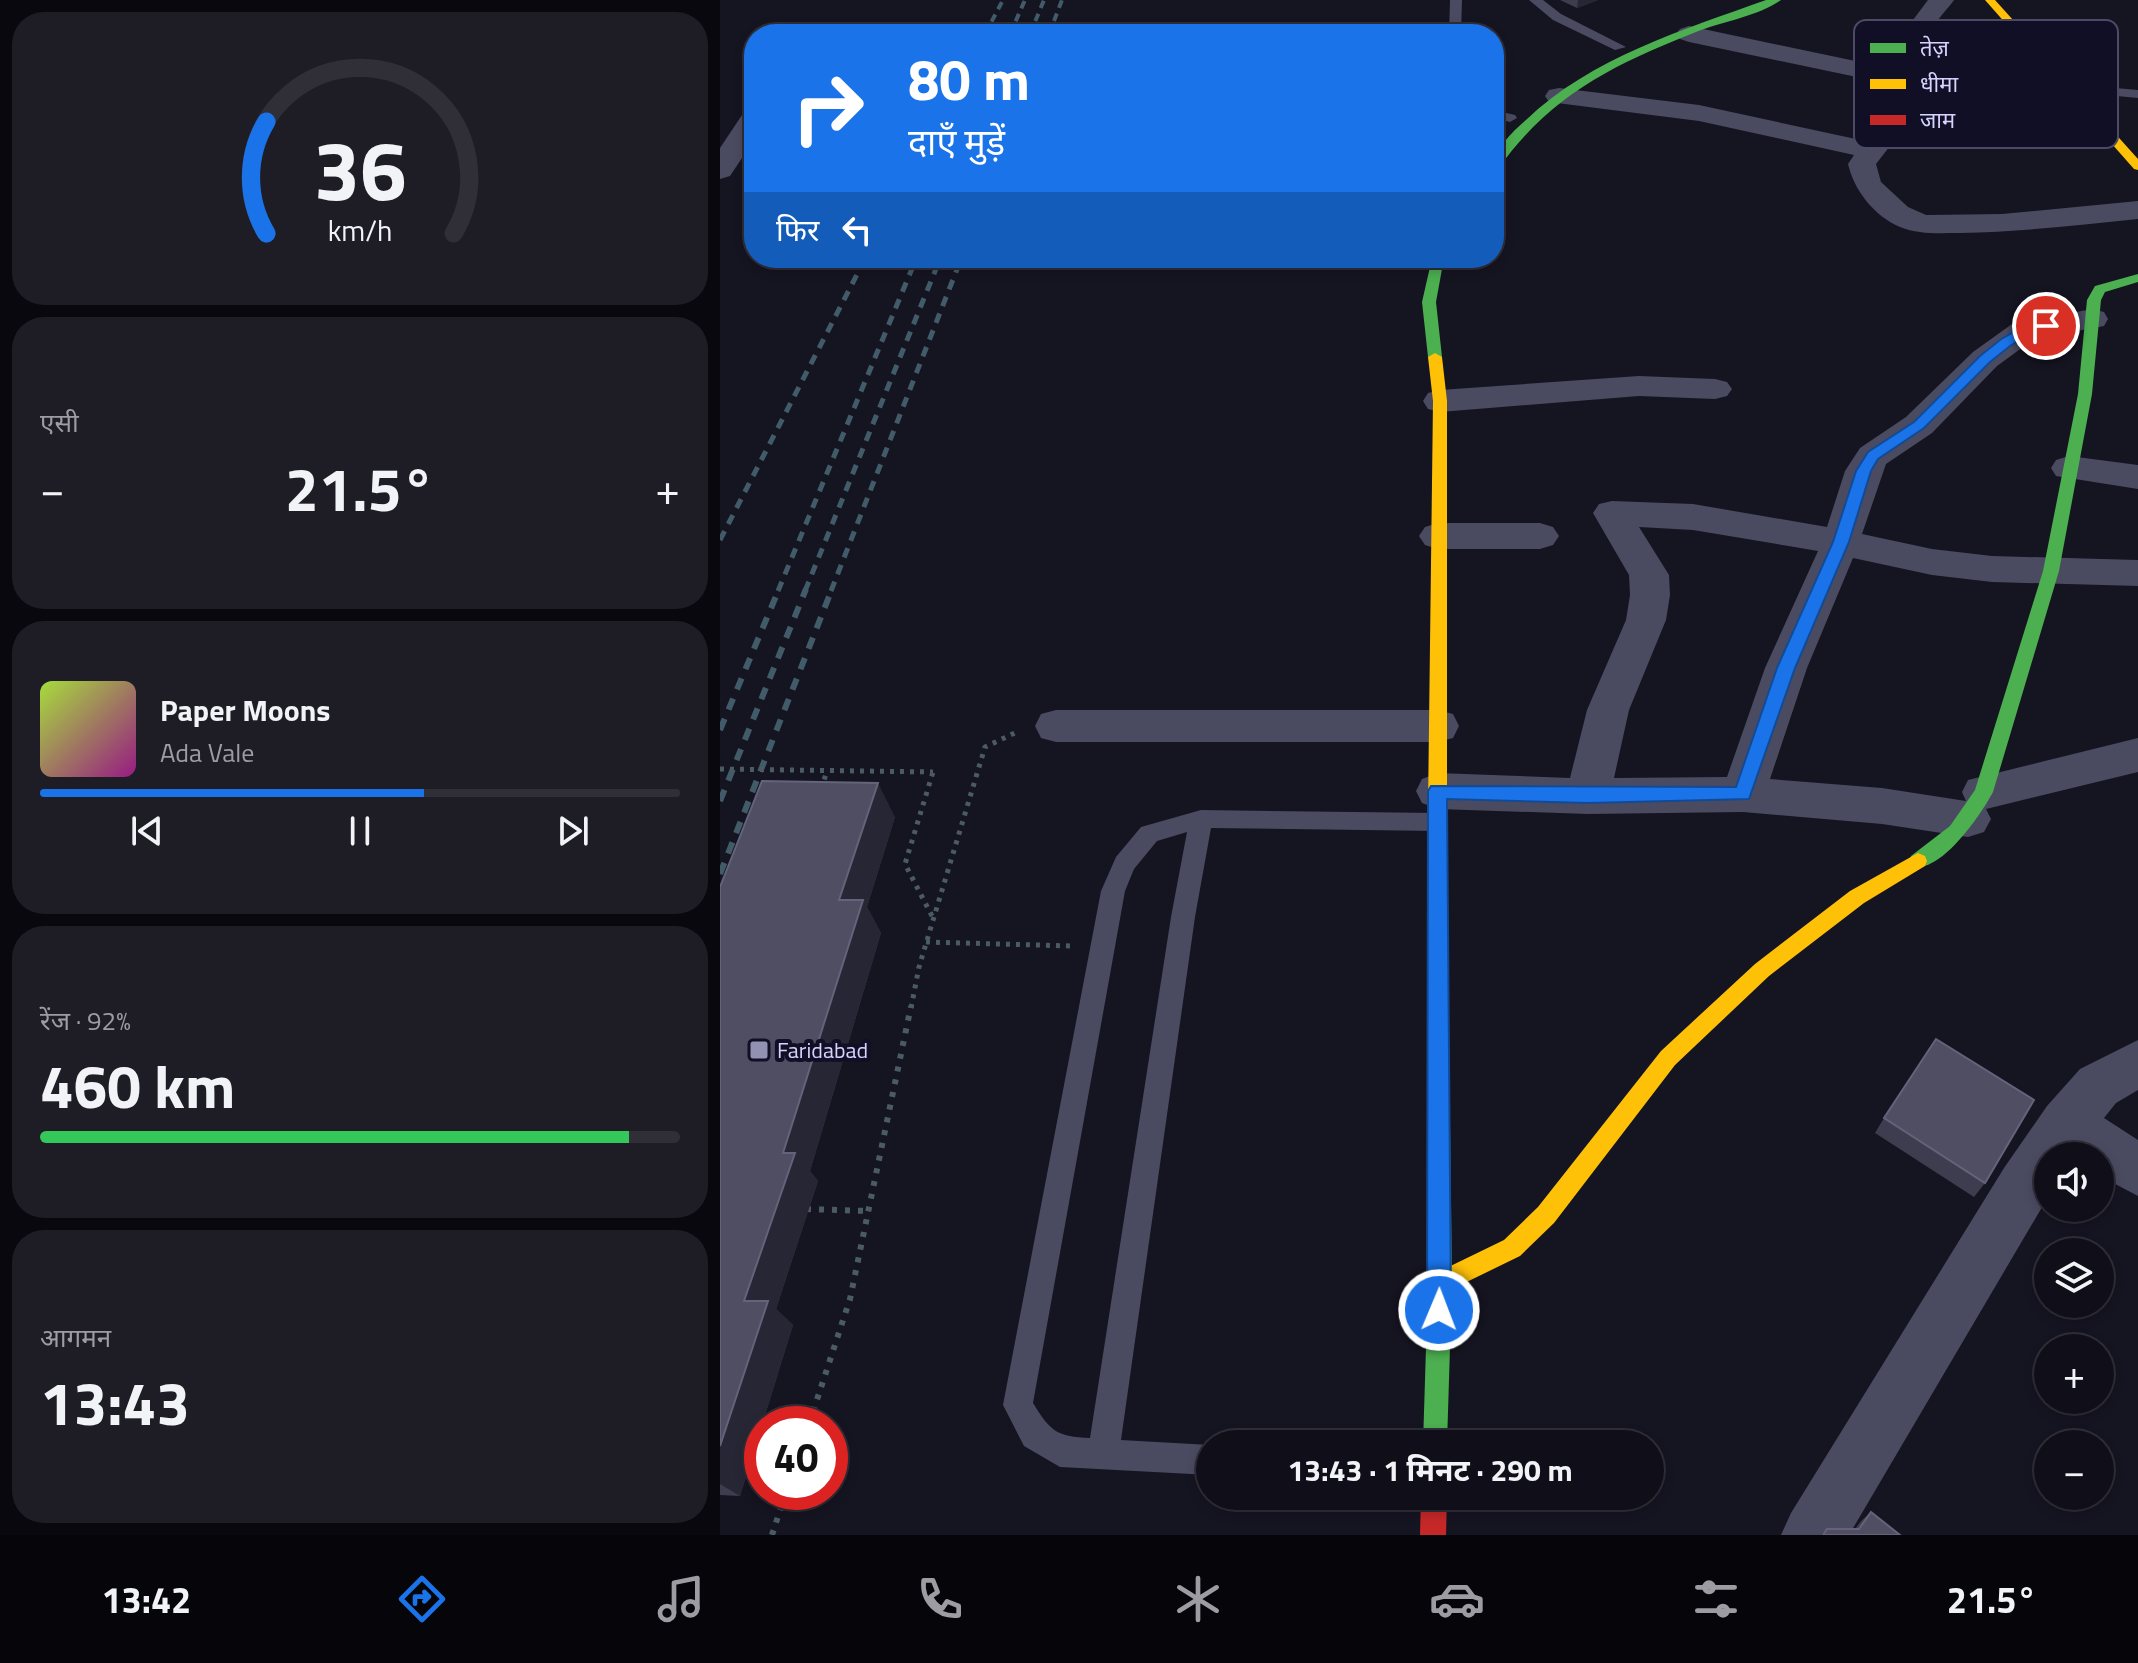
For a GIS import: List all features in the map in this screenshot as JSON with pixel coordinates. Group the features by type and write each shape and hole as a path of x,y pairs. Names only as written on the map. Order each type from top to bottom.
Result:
{"street":[{"path":"1504,115 1556,80 1620,47 1740,0"},
{"path":"1504,154 1526,126 1559,96 1608,66 1776,0"},
{"path":"1924,20 1942,0"},
{"path":"1990,0 2008,20"},
{"path":"1689,34 1854,69"},
{"path":"1559,96 1699,113 1854,141"},
{"path":"720,170 744,133"},
{"path":"2118,143 2138,166"},
{"path":"1874,148 1862,164 1867,185 1897,213 1926,224 2002,223 2138,210"},
{"path":"1435,1430 1440,1283 1440,401 1439,366 1429,302 1436,268"},
{"path":"1440,1283 1512,1248 1546,1215 1668,1058 1762,970 1857,897 1945,845 1976,805 2051,571 2085,394 2094,300 2100,289 2138,278"},
{"path":"1743,794 1786,668 1841,542 1863,471 1873,456 1919,425 1985,359 2024,331 2092,319"},
{"path":"1439,366 1452,322"},
{"path":"1440,401 1639,386 1715,389"},
{"path":"2069,468 2138,477"},
{"path":"1588,796 1608,710 1646,620 1650,595 1649,575 1612,513 1693,517 1771,528 1932,562 1992,569 2138,573"},
{"path":"1438,536 1540,536"},
{"path":"1056,726 1438,726"},
{"path":"1438,807 1588,796 1743,794 1882,806 1976,805 2138,755"},
{"path":"1813,1535 2023,1187 2066,1124 2098,1086 2138,1063"},
{"path":"2066,1124 2138,1170"},
{"path":"1433,1535 1434,1510"}],"lane":[{"path":"1455,24 1456,0"},
{"path":"1535,0 1557,17 1620,47"},
{"path":"2118,92 2138,94"},
{"path":"1196,1459 1060,1452 1035,1435 1018,1405 1113,891 1124,864 1149,834 1201,819 1438,807"},
{"path":"1103,1456 1183,917 1201,819"}],"path":[{"path":"815,1406 850,1299 932,918 985,747 1012,732 1056,726"},
{"path":"720,769 933,772 905,864 932,918"},
{"path":"819,794 827,771"},
{"path":"926,942 1101,947"},
{"path":"794,1209 869,1211"},
{"path":"772,1535 780,1510"}],"building":[{"path":"762,781 878,783 839,900 863,900 783,1153 795,1153 744,1301 768,1301 720,1446 720,887"},
{"path":"1936,1039 2034,1100 1985,1183 1884,1118"},
{"path":"1871,1512 1900,1535 1823,1535 1827,1529 1859,1529"}],"railway":[{"path":"990,24 1003,0"},
{"path":"1014,24 1025,0"},
{"path":"1034,24 1044,0"},
{"path":"1053,24 1062,0"},
{"path":"720,540 860,268"},
{"path":"778,591 912,268"},
{"path":"805,591 936,268"},
{"path":"831,591 957,268"},
{"path":"720,730 779,589"},
{"path":"720,801 806,589"},
{"path":"720,874 832,589"}],"traffic: fast":[{"path":"1504,152 1517,134 1546,106 1581,82 1659,43 1776,0"},
{"path":"1435,357 1429,302 1436,268"},
{"path":"1918,861 1940,847 1956,831 1984,792 2051,571 2085,394 2094,300 2100,289 2138,278"},
{"path":"1435,1430 1440,1283 1437,889"}],"traffic: slow":[{"path":"1990,0 2008,20"},
{"path":"2118,144 2138,166"},
{"path":"1435,357 1440,401 1437,889"},
{"path":"1440,1283 1512,1248 1546,1215 1668,1058 1762,970 1857,897 1918,861"}],"traffic: jam":[{"path":"1433,1535 1434,1510"}],"place":[{"name":"Faridabad","path":"759,1050"}],"route":[{"path":"1439,1310 1438,791 1588,796 1743,794 1786,668 1841,542 1863,471 1873,456 1919,425 2005,343 2024,331 2046,326"}]}
